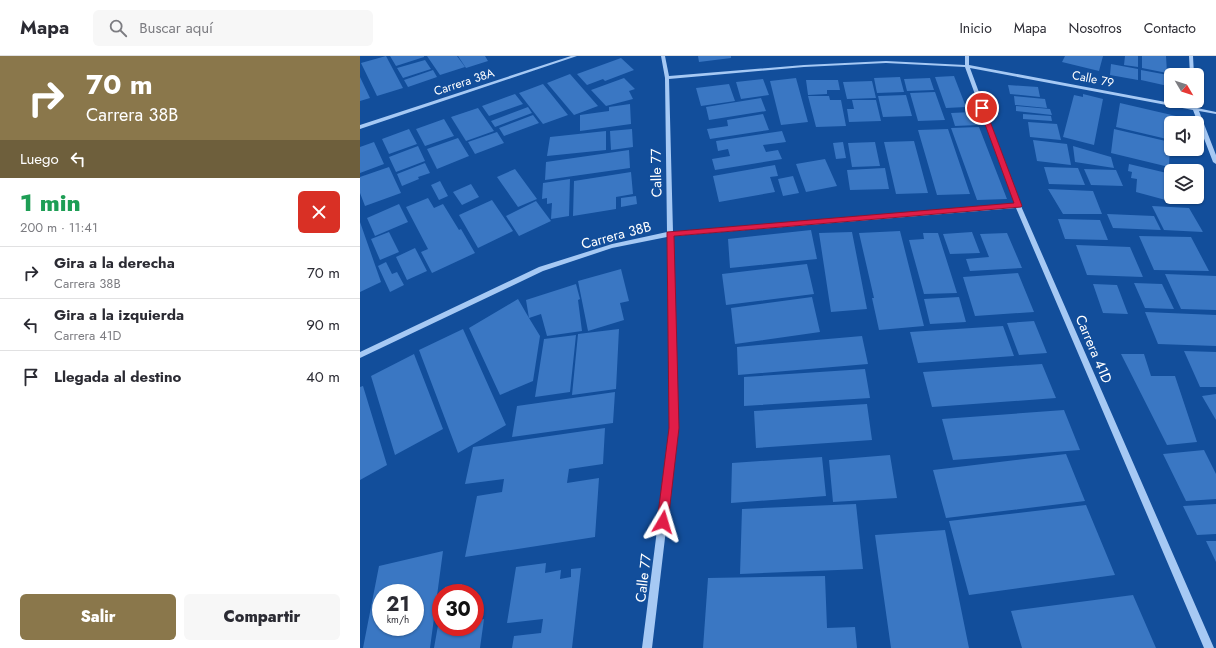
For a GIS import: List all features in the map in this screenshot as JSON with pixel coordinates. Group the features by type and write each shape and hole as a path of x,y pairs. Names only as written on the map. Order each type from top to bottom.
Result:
{"street":[{"name":"Carrera 38A","path":"360,128 575,56"},
{"name":"Calle 77","path":"647,648 674,428 667,78 663,56"},
{"name":"Carrera 41D","path":"967,56 967,66 1018,206 1209,648"},
{"path":"1191,56 1192,68"},
{"path":"667,78 804,66 886,62 967,66"},
{"name":"Calle 79","path":"967,66 1164,102"},
{"path":"1195,108 1216,162"},
{"name":"Calle 79","path":"1195,108 1216,113"},
{"name":"Carrera 38B","path":"360,355 541,269 612,246 670,234 1018,206"}],"building":[{"path":"386,56 403,88 377,96 361,63"},
{"path":"390,56 424,56 424,57 396,66"},
{"path":"427,56 457,56 465,67 440,75"},
{"path":"458,56 485,56 488,61 466,68"},
{"path":"698,56 731,56 731,58 699,62"},
{"path":"1065,56 1103,56 1099,71 1062,62"},
{"path":"1125,56 1138,56 1138,67 1124,65"},
{"path":"1142,56 1166,56 1167,68 1164,68 1164,72 1142,68"},
{"path":"621,58 634,70 605,81 603,79 587,85 577,74"},
{"path":"425,60 431,69 403,78 397,68"},
{"path":"1111,64 1138,69 1138,80 1110,75"},
{"path":"433,70 437,77 408,87 404,80"},
{"path":"1141,70 1164,74 1164,85 1141,80"},
{"path":"570,74 598,106 574,115 547,83"},
{"path":"954,76 966,107 946,108 935,77"},
{"path":"360,77 370,98 360,101"},
{"path":"900,77 904,92 877,93 874,78"},
{"path":"624,78 635,89 629,91 633,99 606,106 591,90"},
{"path":"796,78 808,122 781,125 770,81"},
{"path":"930,78 934,90 907,91 904,79"},
{"path":"763,79 769,95 741,99 736,82"},
{"path":"806,80 838,80 840,90 827,90 827,94 808,95"},
{"path":"872,81 876,98 847,99 843,82"},
{"path":"543,84 568,115 543,124 519,93"},
{"path":"729,84 735,101 701,106 696,88"},
{"path":"1008,85 1038,87 1040,97 1010,94"},
{"path":"935,92 945,120 918,121 910,93"},
{"path":"515,94 523,104 489,116 482,106"},
{"path":"1083,94 1103,99 1094,145 1063,137 1074,95 1083,97"},
{"path":"906,95 912,116 883,117 878,96"},
{"path":"808,96 829,96 830,100 841,100 846,126 816,127"},
{"path":"1014,96 1045,99 1047,108 1015,105"},
{"path":"761,98 766,111 709,120 706,107"},
{"path":"852,100 876,100 881,121 849,122 847,109 854,109"},
{"path":"1120,103 1176,116 1164,116 1164,138 1116,127"},
{"path":"630,104 631,124 580,131 580,115 609,111 609,107"},
{"path":"1016,106 1050,109 1052,115 1016,111"},
{"path":"528,107 532,113 495,127 491,121"},
{"path":"478,108 494,131 466,141 451,117"},
{"path":"973,112 978,125 955,126 951,113"},
{"path":"763,114 769,130 710,139 707,129 728,126 727,120"},
{"path":"1023,114 1051,116 1052,121 1023,119"},
{"path":"533,115 539,123 504,136 499,128"},
{"path":"444,119 454,136 425,146 416,129"},
{"path":"1028,122 1057,124 1061,140 1030,137"},
{"path":"979,127 1007,199 977,200 951,128"},
{"path":"409,129 417,144 389,154 382,139"},
{"path":"632,129 633,147 611,150 610,131"},
{"path":"948,129 970,194 937,195 918,130"},
{"path":"1114,129 1164,141 1164,156 1169,156 1169,164 1164,164 1164,166 1111,153"},
{"path":"606,131 606,150 547,156 550,137"},
{"path":"782,131 786,142 763,145 766,152 778,150 782,159 715,170 712,159 730,156 728,149 718,151 716,141"},
{"path":"497,132 504,143 475,154 468,142"},
{"path":"458,138 469,156 437,169 427,149"},
{"path":"1033,140 1067,144 1071,165 1037,161"},
{"path":"914,141 928,193 896,194 884,142"},
{"path":"374,142 384,164 360,173 360,147"},
{"path":"843,142 846,158 836,159 833,143"},
{"path":"875,142 880,166 852,167 848,143"},
{"path":"418,146 425,161 396,172 389,157"},
{"path":"1073,146 1111,157 1114,168 1075,162"},
{"path":"629,150 630,168 545,180 546,162"},
{"path":"825,159 837,186 806,192 796,164"},
{"path":"425,163 430,173 418,177 419,179 402,186 397,174"},
{"path":"1129,164 1164,172 1164,200 1136,192 1137,179 1131,178 1132,172 1128,171"},
{"path":"775,165 778,176 770,177 775,192 719,202 713,176"},
{"path":"389,167 401,193 365,206 360,193 360,177"},
{"path":"1044,167 1078,168 1085,185 1049,184"},
{"path":"885,168 889,189 850,190 847,170"},
{"path":"515,169 537,199 518,207 497,177"},
{"path":"1084,169 1116,170 1123,186 1091,185"},
{"path":"631,172 633,194 616,197 616,209 573,216 574,181"},
{"path":"793,176 799,193 783,196 778,179"},
{"path":"570,179 569,216 551,219 552,203 547,204 547,198 542,199 543,183"},
{"path":"440,181 448,196 439,200 431,185"},
{"path":"471,184 479,197 462,205 453,192"},
{"path":"1048,189 1093,191 1102,214 1063,214"},
{"path":"636,196 637,204 621,207 621,198"},
{"path":"428,198 434,208 443,204 459,230 461,229 475,253 432,273 421,252 428,249 406,207"},
{"path":"492,200 513,231 478,248 459,215"},
{"path":"536,201 551,221 519,236 506,216"},
{"path":"399,204 408,222 375,236 367,218"},
{"path":"1152,206 1189,208 1203,232 1164,230"},
{"path":"1107,214 1154,216 1161,230 1113,228"},
{"path":"1058,219 1100,220 1108,240 1065,239"},
{"path":"360,222 381,282 360,292"},
{"path":"811,230 817,259 730,268 728,239"},
{"path":"900,231 924,326 879,330 872,298 874,298 859,233"},
{"path":"389,232 399,252 380,260 371,239"},
{"path":"852,232 867,309 831,312 819,233"},
{"path":"972,232 980,253 950,254 943,234"},
{"path":"923,233 938,233 957,293 924,294 909,240 924,239"},
{"path":"1007,233 1022,268 970,271 966,259 989,257 980,234"},
{"path":"1139,236 1191,237 1209,271 1154,270"},
{"path":"1076,245 1130,247 1143,277 1087,275"},
{"path":"415,248 427,271 407,280 396,257"},
{"path":"386,262 392,274 397,272 404,285 390,292 378,266"},
{"path":"807,264 814,294 726,305 722,274"},
{"path":"621,269 629,301 620,303 624,320 588,331 578,281"},
{"path":"1018,273 1034,312 975,316 963,277"},
{"path":"1165,274 1216,276 1216,310 1181,309"},
{"path":"1134,283 1162,284 1174,309 1145,308"},
{"path":"576,284 580,299 578,300 582,331 547,336 541,314 529,318 526,300"},
{"path":"1093,284 1117,285 1128,314 1103,313"},
{"path":"812,297 820,332 735,344 731,308"},
{"path":"959,297 966,322 930,324 924,299"},
{"path":"518,299 540,336 533,381 500,395 469,328"},
{"path":"1145,312 1216,315 1216,346 1158,344"},
{"path":"1034,321 1047,353 1019,355 1007,323"},
{"path":"1003,326 1014,356 918,363 910,332"},
{"path":"463,329 506,425 458,453 419,350"},
{"path":"619,329 616,389 572,395 578,334"},
{"path":"576,335 570,392 535,397 544,339"},
{"path":"862,336 868,364 738,375 737,347"},
{"path":"1184,351 1216,352 1216,387 1200,387"},
{"path":"414,354 443,429 395,455 371,376"},
{"path":"1121,354 1144,354 1151,376 1175,376 1197,442 1167,445"},
{"path":"1042,364 1056,398 932,407 923,372"},
{"path":"865,369 870,398 744,406 744,377"},
{"path":"363,386 387,465 360,480 360,387"},
{"path":"615,392 613,423 512,437 517,406"},
{"path":"1216,394 1216,420 1202,396"},
{"path":"867,404 872,440 756,448 754,411"},
{"path":"1064,410 1080,450 953,460 942,419"},
{"path":"605,428 603,464 569,469 567,483 599,478 595,537 465,557 477,496 502,492 504,479 465,484 473,447"},
{"path":"1204,450 1216,474 1216,499 1186,501 1163,454"},
{"path":"1066,454 1085,501 946,518 933,470"},
{"path":"890,455 897,498 833,502 829,460"},
{"path":"822,457 826,496 731,503 732,463"},
{"path":"856,504 863,569 740,574 742,509"},
{"path":"1216,504 1216,534 1197,535 1183,506"},
{"path":"1086,505 1115,575 969,595 949,521"},
{"path":"945,530 969,648 891,648 875,535"},
{"path":"1206,541 1216,541 1216,562"},
{"path":"443,551 439,584 432,584 432,633 430,648 363,648 372,602 372,636 424,636 424,584 375,584 379,566"},
{"path":"546,563 545,573 561,570 560,579 571,577 571,569 581,568 572,648 512,648 514,636 541,633 543,619 507,623 516,567"},
{"path":"825,576 827,628 855,627 857,648 703,648 708,578"},
{"path":"1133,595 1156,648 1022,648 1011,611"},
{"path":"436,636 482,636 480,648 434,648"}],"route":[{"path":"663,522 674,428 670,234 1018,206 982,108"}]}
